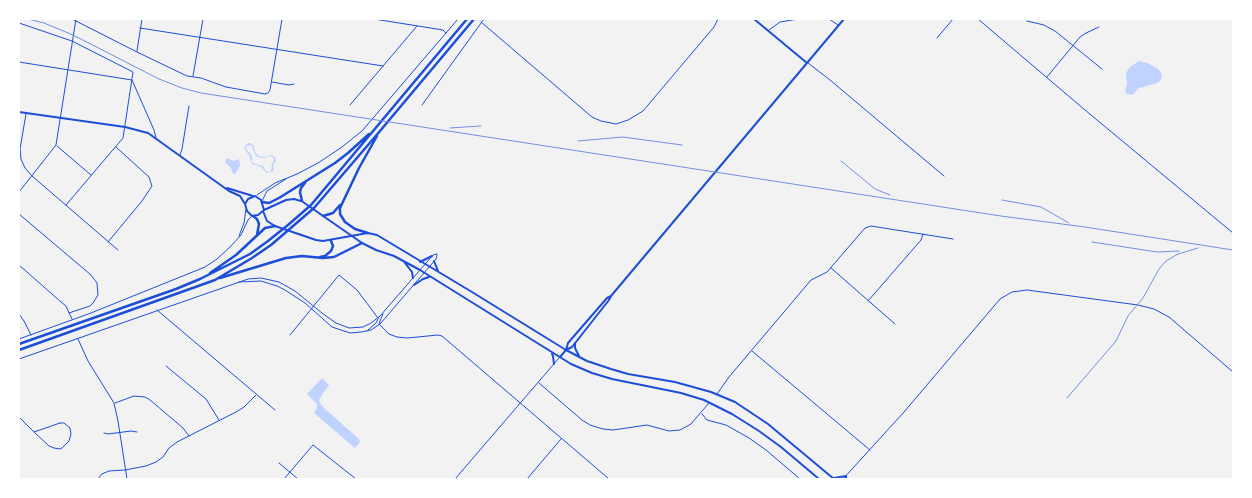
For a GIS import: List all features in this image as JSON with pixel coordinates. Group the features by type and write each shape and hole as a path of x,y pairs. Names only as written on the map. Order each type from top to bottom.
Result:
{"highway":[{"path":"19,344 176,289 250,254 288,225 316,199 468,19"},
{"path":"215,280 258,254 314,208 474,19"},
{"path":"262,202 272,202 308,180 348,153 376,128"},
{"path":"368,233 350,227 340,214 340,208 380,130"},
{"path":"303,202 300,194 301,188 308,180"},
{"path":"322,215 334,213 344,200"},
{"path":"253,216 259,224 257,235"},
{"path":"200,279 245,248 265,228 275,226"},
{"path":"316,258 331,252 333,246 331,241"},
{"path":"19,350 215,280 286,258 302,256 328,258 339,255 362,243"}],"main road":[{"path":"754,19 807,63"},
{"path":"560,357 575,344 657,240 844,19"},
{"path":"19,112 142,131 232,193 240,196 246,209 253,216 286,200 294,199 303,202 362,243 420,270 550,352 583,369 612,380 681,393 710,403 732,414 781,447 819,479"},
{"path":"226,188 260,199 267,221 275,226 316,240 331,241 368,233 377,235 581,358 628,374 675,382 716,394 735,402 762,419 833,478 845,478"},
{"path":"245,204 248,199 254,196"},
{"path":"420,262 432,256"},
{"path":"403,261 412,272 413,278"},
{"path":"434,261 439,273"},
{"path":"414,285 423,279 431,278"},
{"path":"566,350 568,343 607,298 611,296"},
{"path":"575,344 576,352 581,358"},
{"path":"550,352 553,356 554,364"}],"street":[{"path":"72,19 76,19 136,52 187,76 201,78 226,87 265,94 270,90 272,82 282,19"},
{"path":"19,192 56,145 76,19"},
{"path":"136,52 142,19"},
{"path":"193,77 203,19"},
{"path":"374,19 443,30 446,33"},
{"path":"262,202 266,191 313,166 362,131 458,19"},
{"path":"422,105 484,19"},
{"path":"481,22 592,117 616,124 628,120 643,111 714,27 718,19"},
{"path":"768,31 780,22 798,19"},
{"path":"829,19 838,25"},
{"path":"937,38 954,19"},
{"path":"978,19 1233,233"},
{"path":"1027,21 1049,28 1102,69"},
{"path":"19,23 72,41 133,72 123,138 66,205"},
{"path":"350,105 417,26"},
{"path":"1047,77 1080,37 1099,27"},
{"path":"140,28 383,66"},
{"path":"19,62 132,80"},
{"path":"807,63 830,80 944,176"},
{"path":"132,80 154,130 156,139"},
{"path":"272,82 294,84"},
{"path":"179,156 182,149 189,106"},
{"path":"26,113 20,149 21,159 25,168 118,250"},
{"path":"19,139 22,136"},
{"path":"56,145 91,175"},
{"path":"108,242 152,186 149,178 116,146"},
{"path":"254,196 270,185 286,179"},
{"path":"238,239 244,223 246,209"},
{"path":"19,214 96,281 98,290 96,299 90,306 69,313"},
{"path":"19,339 91,314 197,271 224,254 242,234 249,219 253,216"},
{"path":"716,394 811,280 825,274 863,230 871,226 953,239"},
{"path":"868,301 921,240 924,234"},
{"path":"19,359 238,282 261,278 281,283 295,291 329,319 345,327 363,326 378,318 432,256 437,254 434,261 380,324 367,331 355,333 338,329 328,324 312,309 280,287 261,281 238,282"},
{"path":"19,265 62,302 72,320"},
{"path":"831,268 895,324"},
{"path":"290,335 340,275 357,290 378,318"},
{"path":"280,287 281,283"},
{"path":"845,478 1000,299 1012,292 1027,290 1154,308 1169,316 1233,372"},
{"path":"157,310 274,410"},
{"path":"380,324 384,312"},
{"path":"19,314 31,335"},
{"path":"367,331 376,323 378,318"},
{"path":"380,324 389,334 397,338 442,336 609,479"},
{"path":"78,338 86,357 114,403 127,479"},
{"path":"752,351 871,450"},
{"path":"455,479 560,357"},
{"path":"166,366 206,399 219,421"},
{"path":"538,382 582,420 603,429 613,430 647,425 669,431 677,430 687,426 710,403"},
{"path":"98,479 102,474 109,471 146,466 156,462 177,442 244,407 256,395"},
{"path":"114,403 134,396 145,397 190,436"},
{"path":"701,413 707,420 726,425 749,438 800,479"},
{"path":"19,417 34,432 49,446 57,449 62,448 69,441 71,434 70,428 60,423 34,432"},
{"path":"104,433 137,432"},
{"path":"527,479 562,439"},
{"path":"284,479 313,445 356,479"},
{"path":"279,463 298,479"}],"water":[{"path":"1139,61 1158,69 1162,74 1161,80 1139,88 1132,95 1127,94 1125,91 1127,84 1126,73 1130,67"},
{"path":"250,143 254,146 255,152 259,156 272,155 275,157 274,170 267,173 261,167 252,164 245,150 245,146","holes":["247,146 252,146 257,157 273,157 271,171 266,171 263,166 252,162 252,156 246,149"]},
{"path":"227,158 234,161 239,159 240,166 235,174 233,174 231,168 225,162"},
{"path":"322,378 329,385 319,400 320,403 359,439 360,442 355,448 314,413 317,404 307,394"}],"railway":[{"path":"28,19 44,23 73,35 159,79 201,93 1233,250"},
{"path":"450,128 481,126"},
{"path":"578,141 623,137 682,145"},
{"path":"841,161 875,189 890,195"},
{"path":"1002,200 1041,207 1069,223"},
{"path":"1092,242 1157,252 1179,251"},
{"path":"1067,398 1116,341 1128,316 1143,298 1159,269 1166,261 1178,254 1198,248"}]}
